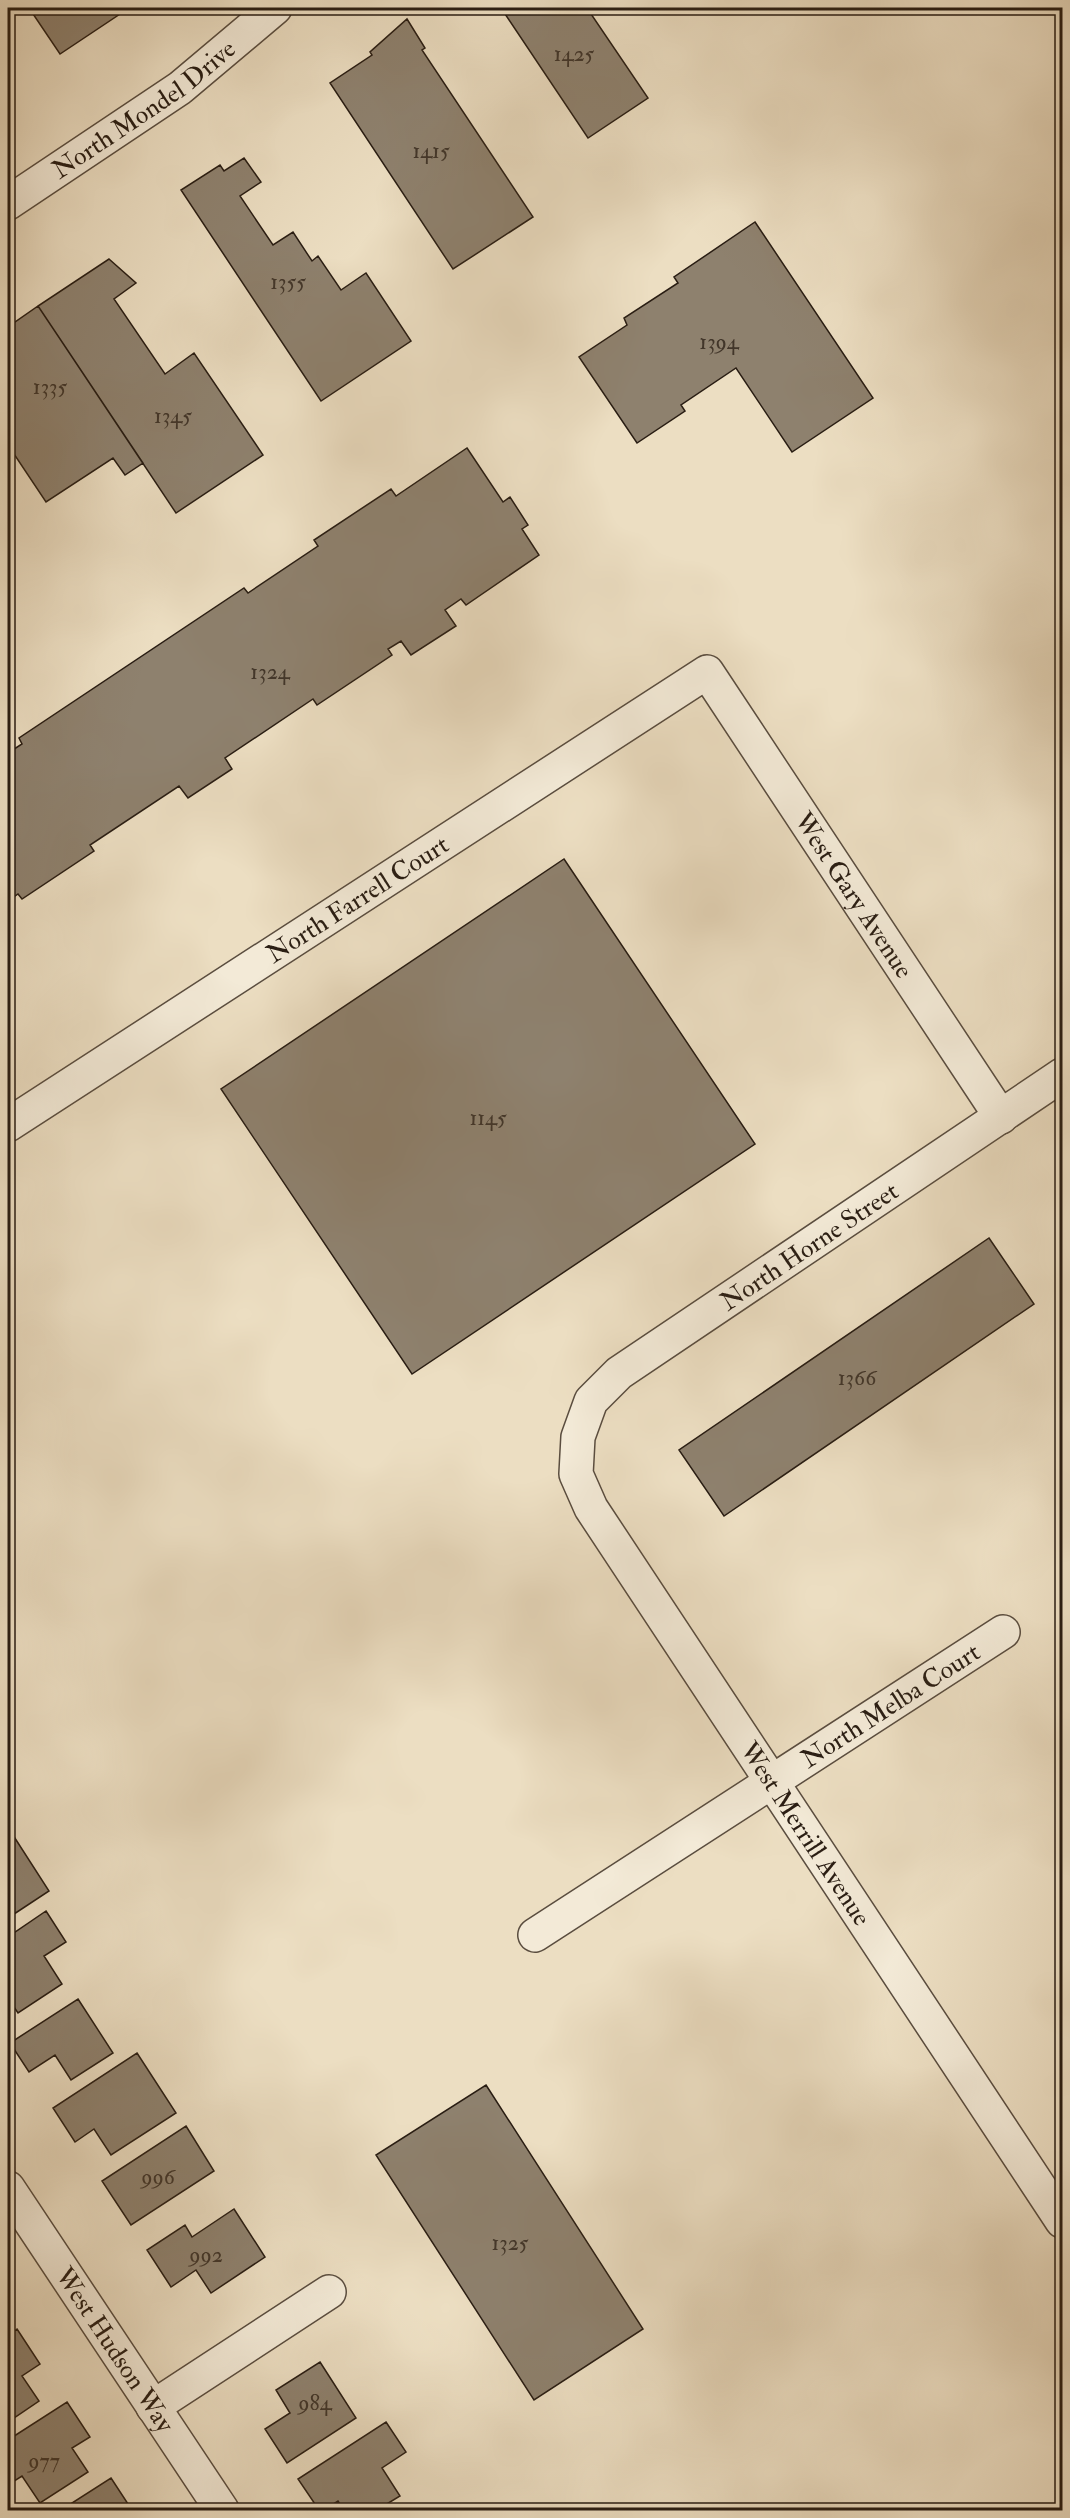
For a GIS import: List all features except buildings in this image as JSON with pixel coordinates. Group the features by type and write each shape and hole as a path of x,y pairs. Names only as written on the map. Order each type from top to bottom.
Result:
{"street":[{"name":"North Mondel Drive","path":"8,203 180,88 275,8"},
{"name":"West Gary Avenue","path":"707,672 1001,1117"},
{"name":"North Farrell Court","path":"8,1125 707,672"},
{"name":"North Horne Street","path":"578,1437 591,1401 620,1373 1062,1075"},
{"name":"West Merrill Avenue","path":"578,1437 576,1474 591,1508 1062,2221"},
{"name":"North Melba Court","path":"535,1935 1004,1632"},
{"name":"West Hudson Way","path":"8,2188 222,2511"},
{"path":"153,2408 328,2292"}]}
